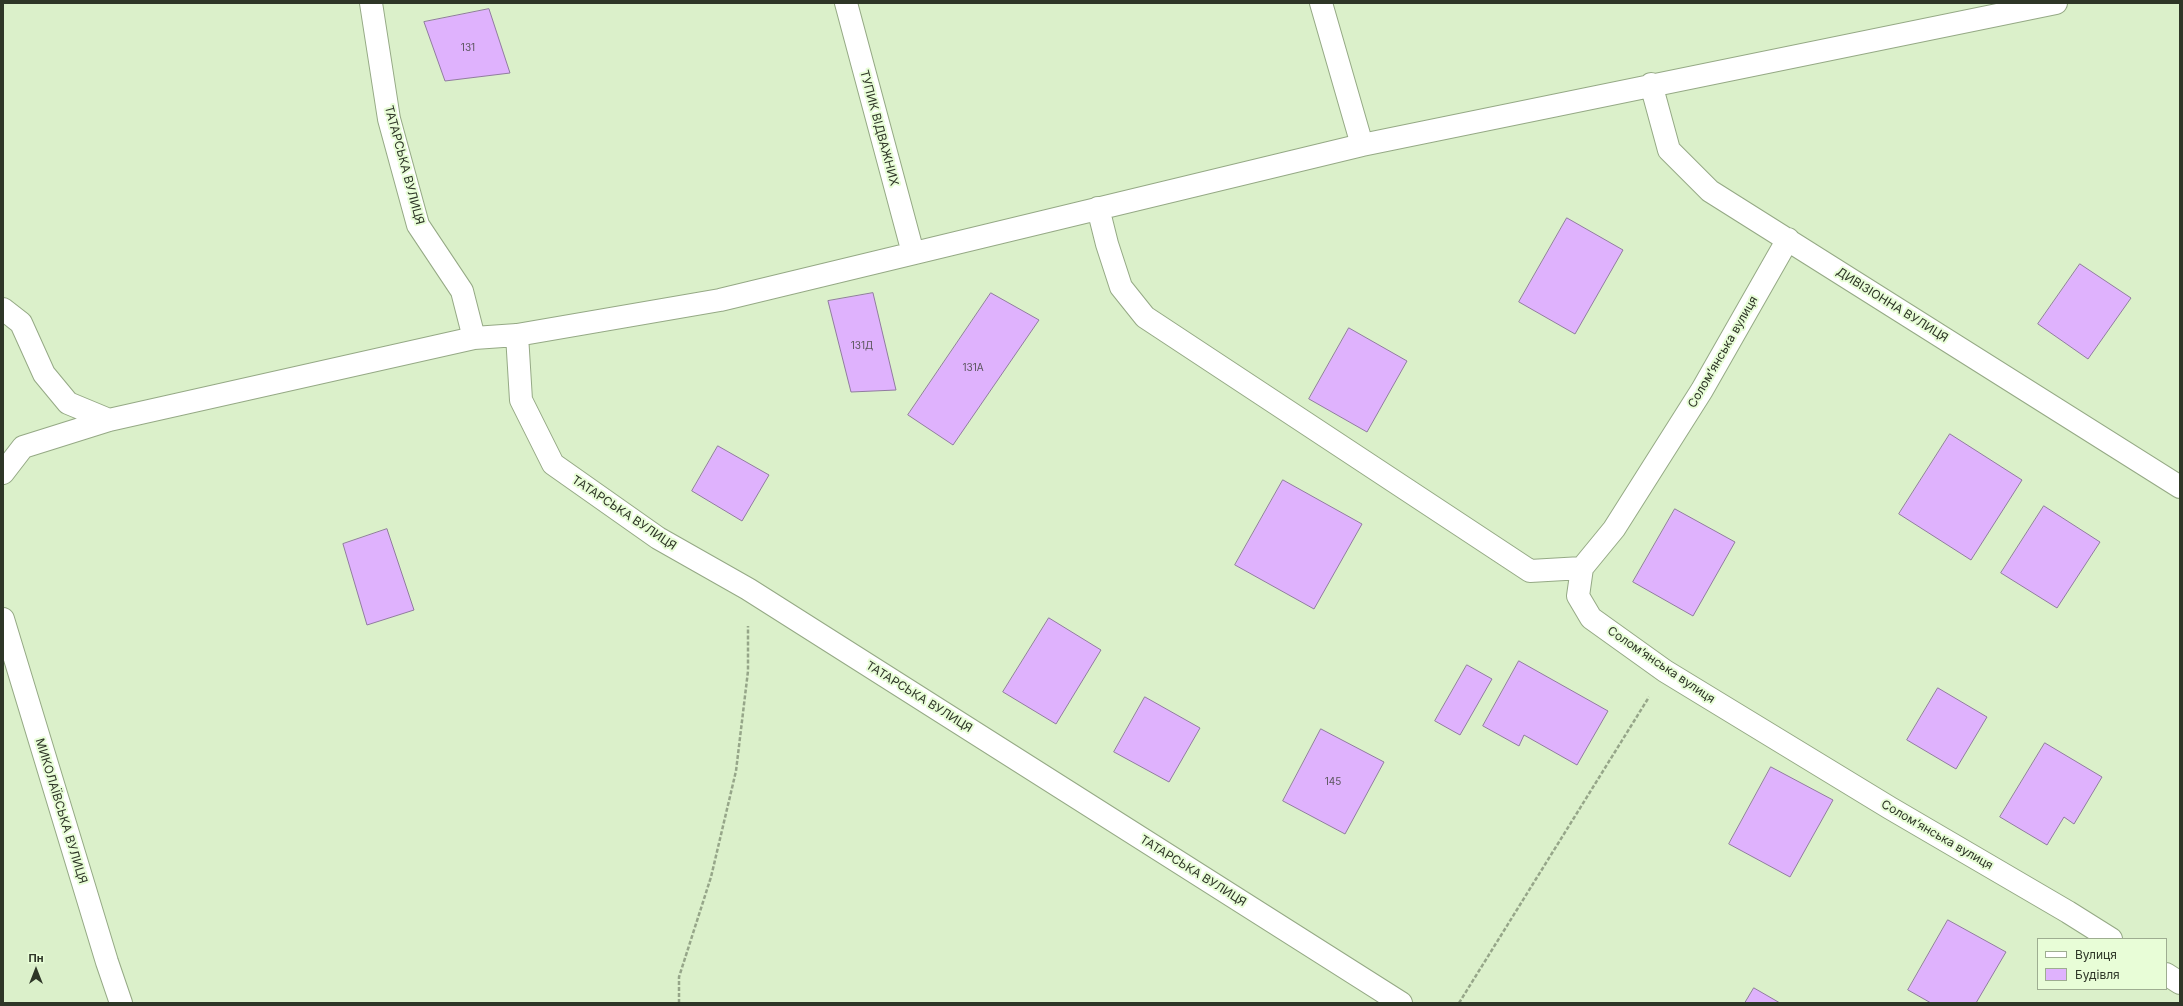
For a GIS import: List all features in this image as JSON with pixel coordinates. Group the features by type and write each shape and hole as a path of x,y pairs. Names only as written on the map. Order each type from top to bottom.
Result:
{"street":[{"name":"ТАТАРСЬКА ВУЛИЦЯ","path":"370,3 389,119 418,225 462,291 474,338"},
{"name":"ТУПИК ВІДВАЖНИХ","path":"846,3 912,253"},
{"path":"1322,3 1362,145"},
{"path":"3,473 23,447 109,420 474,338 517,335 720,300 1362,145 1651,84 2056,3"},
{"name":"ДИВІЗІОННА ВУЛИЦЯ","path":"1651,84 1669,150 1710,191 2180,487"},
{"path":"1098,208 1106,244 1121,287 1145,317 1530,571 1582,568"},
{"name":"Соломʼянська вулиця","path":"1788,239 1694,403 1614,529 1582,568 1578,596 1590,618 1665,671 1883,804 2068,912 2109,938"},
{"path":"3,309 21,323 44,374 68,403 109,420"},
{"name":"ТАТАРСЬКА ВУЛИЦЯ","path":"517,335 521,400 553,464 658,538 748,589 1401,1003"},
{"name":"МИКОЛАЇВСЬКА ВУЛИЦЯ","path":"3,619 121,1003"},
{"path":"2167,975 2180,983"}],"path":[{"path":"679,1003 679,977 711,877 736,771 748,671 748,589"},
{"path":"1459,1003 1665,671"}],"building":[{"path":"489,9 510,73 445,81 424,22"},
{"path":"1567,218 1623,250 1575,334 1519,302"},
{"path":"2080,264 2131,298 2088,359 2038,324"},
{"path":"873,293 896,390 851,392 828,301"},
{"path":"991,293 1039,320 953,445 908,415"},
{"path":"1349,328 1407,361 1367,432 1309,399"},
{"path":"1950,434 2022,480 1971,560 1899,514"},
{"path":"718,446 769,475 742,521 692,491"},
{"path":"1283,480 1362,524 1314,609 1235,565"},
{"path":"2044,506 2100,542 2057,608 2001,573"},
{"path":"1675,509 1735,542 1693,616 1633,582"},
{"path":"387,529 414,610 367,625 343,544"},
{"path":"1049,618 1101,650 1056,724 1003,692"},
{"path":"1519,661 1608,711 1577,765 1524,735 1519,746 1483,726"},
{"path":"1467,665 1492,679 1460,735 1435,721"},
{"path":"1938,688 1987,717 1956,769 1907,740"},
{"path":"1145,697 1200,728 1169,782 1114,752"},
{"path":"1321,729 1384,762 1345,834 1283,801"},
{"path":"2045,743 2102,777 2074,824 2064,817 2047,845 2000,817"},
{"path":"1771,767 1833,800 1790,877 1729,844"},
{"path":"1948,920 2006,952 1976,1003 1931,1003 1908,990"},
{"path":"1754,988 1780,1003 1745,1003"}]}
